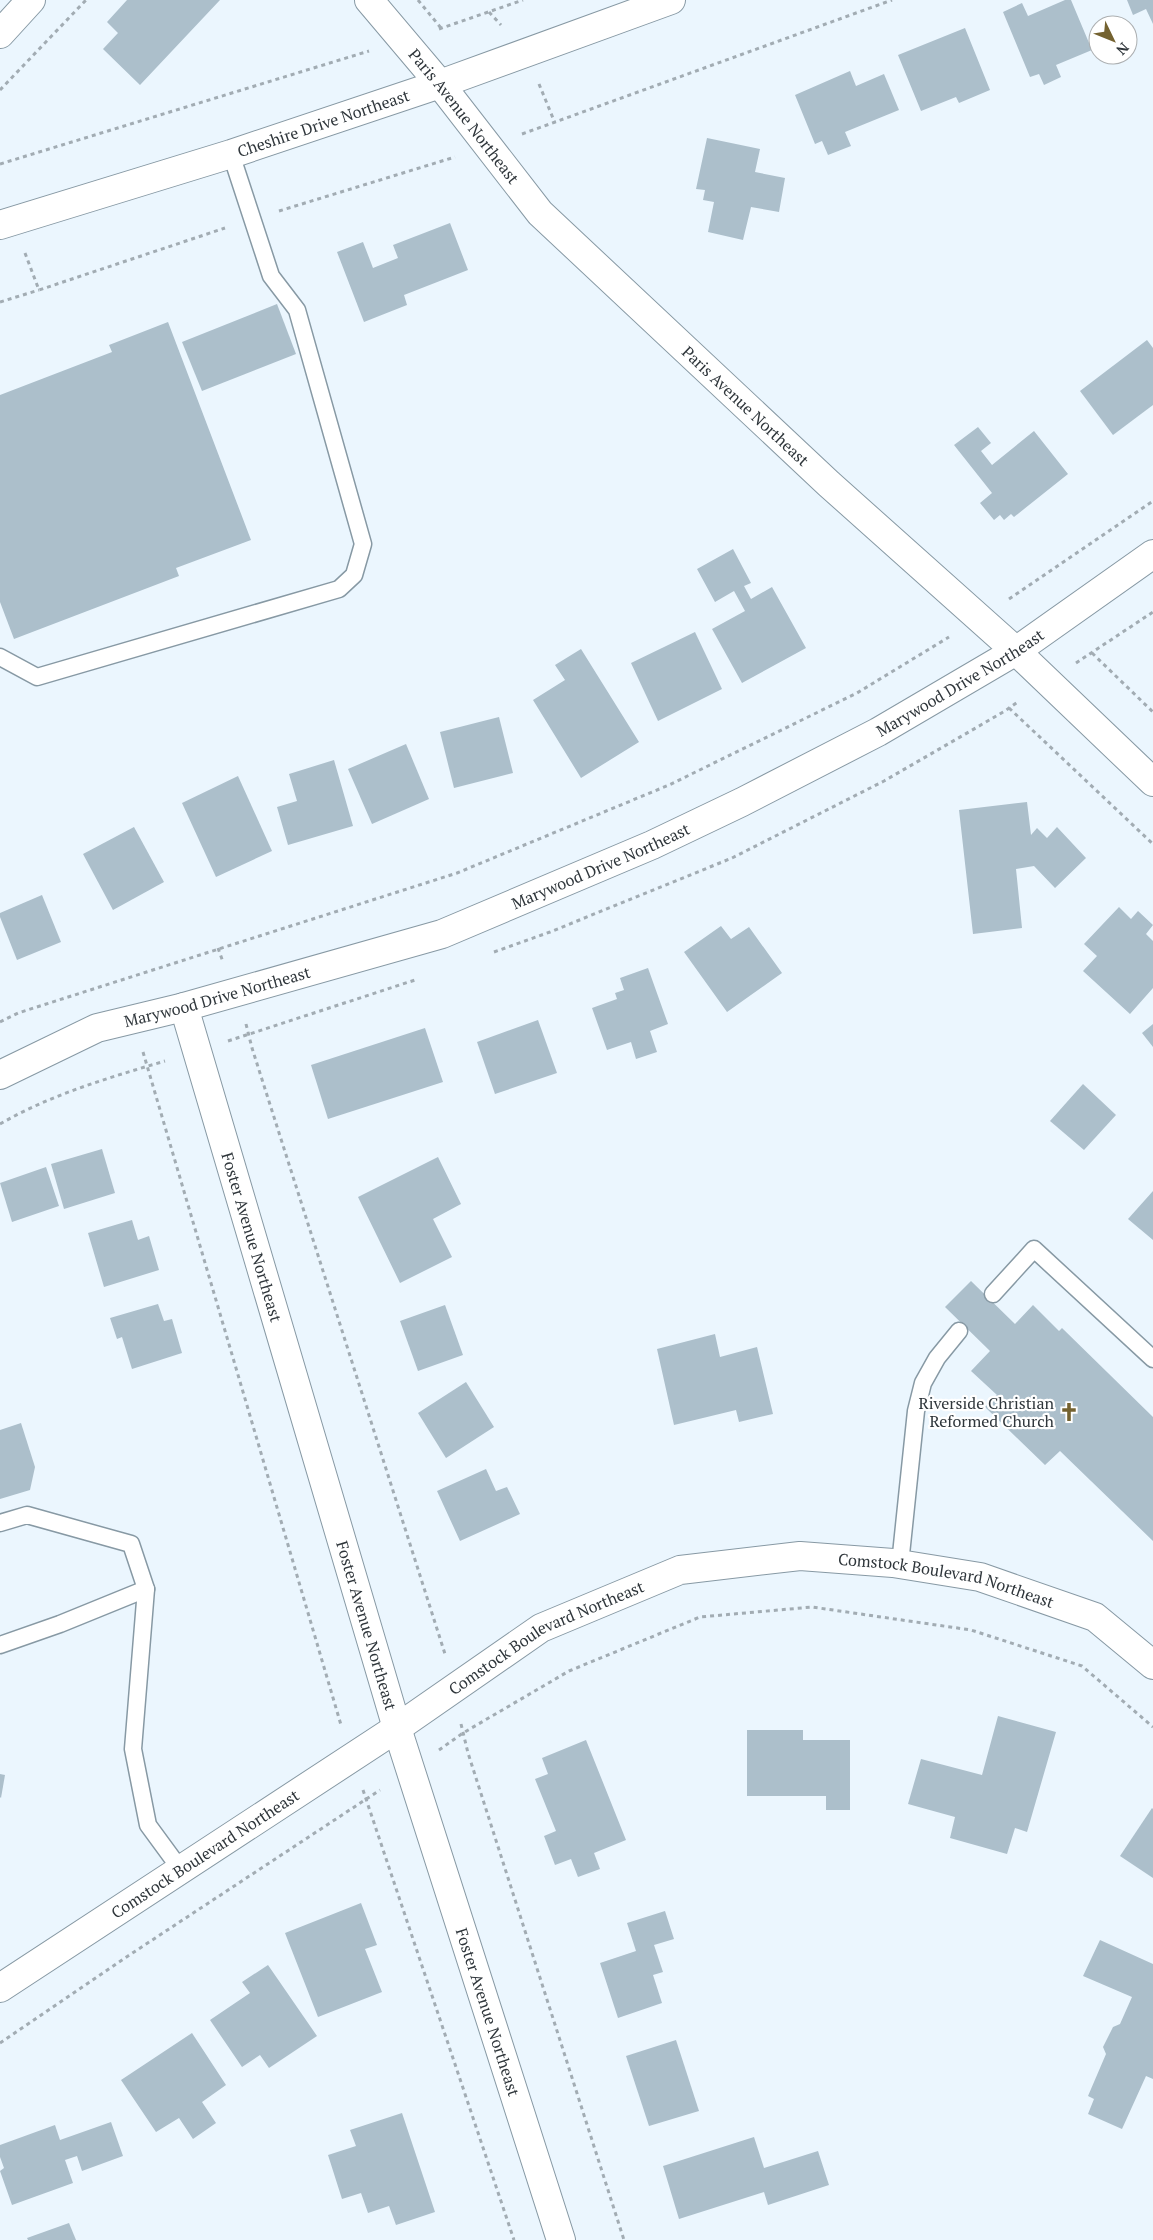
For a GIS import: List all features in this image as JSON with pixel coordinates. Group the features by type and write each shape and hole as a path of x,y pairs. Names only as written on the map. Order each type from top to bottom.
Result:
{"street":[{"path":"0,34 31,0"},
{"name":"Paris Avenue Northeast","path":"369,0 440,84 540,213 829,484 1016,651 1153,782"},
{"name":"Cheshire Drive Northeast","path":"7,223 232,154 440,84 670,0"},
{"name":"Marywood Drive Northeast","path":"0,1075 97,1028 184,1007 442,934 652,845 742,802 878,732 1016,651 1153,554"},
{"name":"Foster Avenue Northeast","path":"184,1007 397,1728 561,2240"},
{"name":"Comstock Boulevard Northeast","path":"0,1988 352,1758 541,1628 680,1570 800,1556 900,1564 980,1577 1095,1618 1153,1665"}],"lane":[{"path":"0,657 36,677 339,589 354,575 363,544 297,310 271,276 232,154"},
{"path":"993,1294 1034,1249 1153,1359"},
{"path":"900,1564 916,1411 923,1383 937,1358 959,1331"},
{"path":"0,1523 27,1515 131,1544 146,1589 133,1749 148,1825 181,1870"},
{"path":"0,1645 60,1624 146,1589"}],"path":[{"path":"0,90 86,0"},
{"path":"418,0 441,28"},
{"path":"0,164 351,58 401,39 441,28 523,0"},
{"path":"0,302 253,219 489,147 892,0"},
{"path":"7,223 39,290"},
{"path":"0,1022 18,1013 457,873 670,785 857,693 934,646 982,620 1153,501"},
{"path":"1092,653 1153,712"},
{"path":"1009,708 1153,844"},
{"path":"218,948 235,992 439,1631 468,1753 624,2240"},
{"path":"118,981 133,1019 333,1702 514,2240"},
{"path":"0,2043 136,1950 366,1798 411,1771 463,1733 569,1671 700,1617 812,1607 972,1630 1082,1666 1153,1727"}],"building":[{"path":"127,0 220,0 140,85 103,49 118,33 107,22"},
{"path":"1065,0 1071,0 1088,40 1088,52 1056,65 1061,77 1044,85 1039,74 1030,77 1003,12 1022,3 1028,16"},
{"path":"1127,0 1153,0 1153,24 1146,9 1133,15"},
{"path":"965,28 990,90 959,103 956,97 921,111 898,55"},
{"path":"850,71 856,86 884,74 899,110 845,132 851,146 828,155 822,141 815,144 795,95"},
{"path":"707,138 760,149 755,172 785,178 779,212 751,207 743,240 708,232 714,202 703,200 705,190 696,189"},
{"path":"450,223 468,270 404,295 407,305 364,322 337,252 363,242 373,268 398,258 393,245"},
{"path":"277,304 296,354 202,391 182,342"},
{"path":"168,322 251,540 176,568 179,576 14,639 0,602 0,395 112,352 109,345"},
{"path":"1147,340 1153,348 1153,405 1113,435 1080,391"},
{"path":"978,427 991,443 981,451 992,465 1034,431 1068,474 1014,517 1011,514 1004,520 1000,515 994,520 980,503 992,493 954,445"},
{"path":"733,549 751,583 744,586 751,599 772,587 806,648 742,683 712,629 745,611 734,591 715,602 697,569"},
{"path":"695,632 722,689 658,721 631,663"},
{"path":"581,649 639,742 581,778 533,700 565,680 555,665"},
{"path":"499,717 513,773 454,788 440,732"},
{"path":"406,744 429,799 372,824 348,769"},
{"path":"334,760 353,826 288,845 277,807 297,801 289,774"},
{"path":"238,776 272,851 216,877 182,803"},
{"path":"1027,802 1031,835 1037,828 1047,838 1057,827 1086,858 1055,888 1034,866 1016,869 1022,928 973,934 959,810"},
{"path":"134,827 164,882 113,910 83,854"},
{"path":"42,895 61,942 17,960 0,913"},
{"path":"1119,907 1131,919 1138,911 1153,925 1146,934 1153,941 1153,988 1130,1014 1083,971 1097,956 1084,944"},
{"path":"721,926 731,939 749,927 782,973 727,1012 684,952"},
{"path":"648,968 668,1024 650,1031 657,1052 636,1059 631,1042 607,1050 592,1008 617,999 615,993 624,990 620,978"},
{"path":"538,1020 557,1073 495,1094 477,1042"},
{"path":"1153,1024 1153,1047 1142,1033"},
{"path":"425,1028 443,1082 328,1119 311,1065"},
{"path":"1083,1084 1116,1115 1084,1150 1050,1121"},
{"path":"102,1149 115,1193 64,1209 51,1164"},
{"path":"438,1157 461,1204 433,1219 452,1257 400,1283 358,1197"},
{"path":"46,1167 59,1206 12,1222 0,1183"},
{"path":"1153,1191 1153,1240 1128,1219"},
{"path":"132,1220 138,1240 149,1236 159,1270 104,1287 88,1233"},
{"name":"Riverside Christian Reformed Church","path":"971,1281 1015,1324 1033,1305 1059,1331 1062,1328 1153,1417 1153,1541 1060,1451 1045,1465 985,1407 997,1395 971,1371 990,1351 945,1307"},
{"path":"158,1304 164,1321 172,1319 182,1353 132,1369 122,1337 117,1339 110,1318"},
{"path":"445,1305 463,1355 418,1371 400,1321"},
{"path":"715,1334 720,1357 757,1347 773,1414 739,1422 736,1410 674,1425 657,1349"},
{"path":"466,1382 494,1427 446,1458 418,1413"},
{"path":"21,1423 35,1467 30,1490 0,1499 0,1430"},
{"path":"486,1469 496,1491 507,1487 520,1514 460,1541 437,1491"},
{"path":"998,1716 1056,1732 1027,1832 1015,1828 1007,1854 950,1838 955,1817 908,1804 921,1759 982,1775"},
{"path":"747,1730 803,1730 803,1740 850,1740 850,1810 826,1810 826,1796 747,1796"},
{"path":"586,1740 626,1840 594,1853 600,1869 578,1877 571,1859 555,1865 544,1836 556,1831 535,1779 548,1774 542,1758"},
{"path":"0,1774 5,1775 1,1798 0,1797"},
{"path":"1153,1809 1153,1878 1120,1856"},
{"path":"361,1903 377,1945 365,1949 382,1992 318,2017 285,1933"},
{"path":"665,1911 674,1939 654,1945 663,1972 653,1975 662,2003 618,2018 600,1963 636,1951 627,1923"},
{"path":"1100,1940 1153,1964 1153,2079 1146,2076 1122,2129 1088,2114 1094,2099 1088,2096 1106,2054 1103,2047 1113,2027 1120,2024 1132,1997 1083,1976"},
{"path":"268,1965 317,2036 269,2068 260,2055 242,2067 210,2020 250,1993 242,1982"},
{"path":"192,2033 226,2085 202,2102 216,2123 193,2139 179,2118 156,2132 121,2080"},
{"path":"676,2040 699,2111 649,2126 626,2056"},
{"path":"402,2113 435,2212 396,2225 389,2206 368,2213 361,2193 342,2199 328,2155 356,2146 350,2130"},
{"path":"111,2122 123,2156 82,2171 77,2156 65,2160 73,2183 12,2205 0,2171 4,2168 0,2157 0,2145 55,2125 60,2140"},
{"path":"754,2137 764,2168 818,2151 829,2185 768,2205 764,2192 679,2219 663,2166"},
{"path":"69,2223 76,2240 28,2240 27,2238"}],"place":[{"name":"Riverside Christian Reformed Church","path":"1069,1412"}]}
